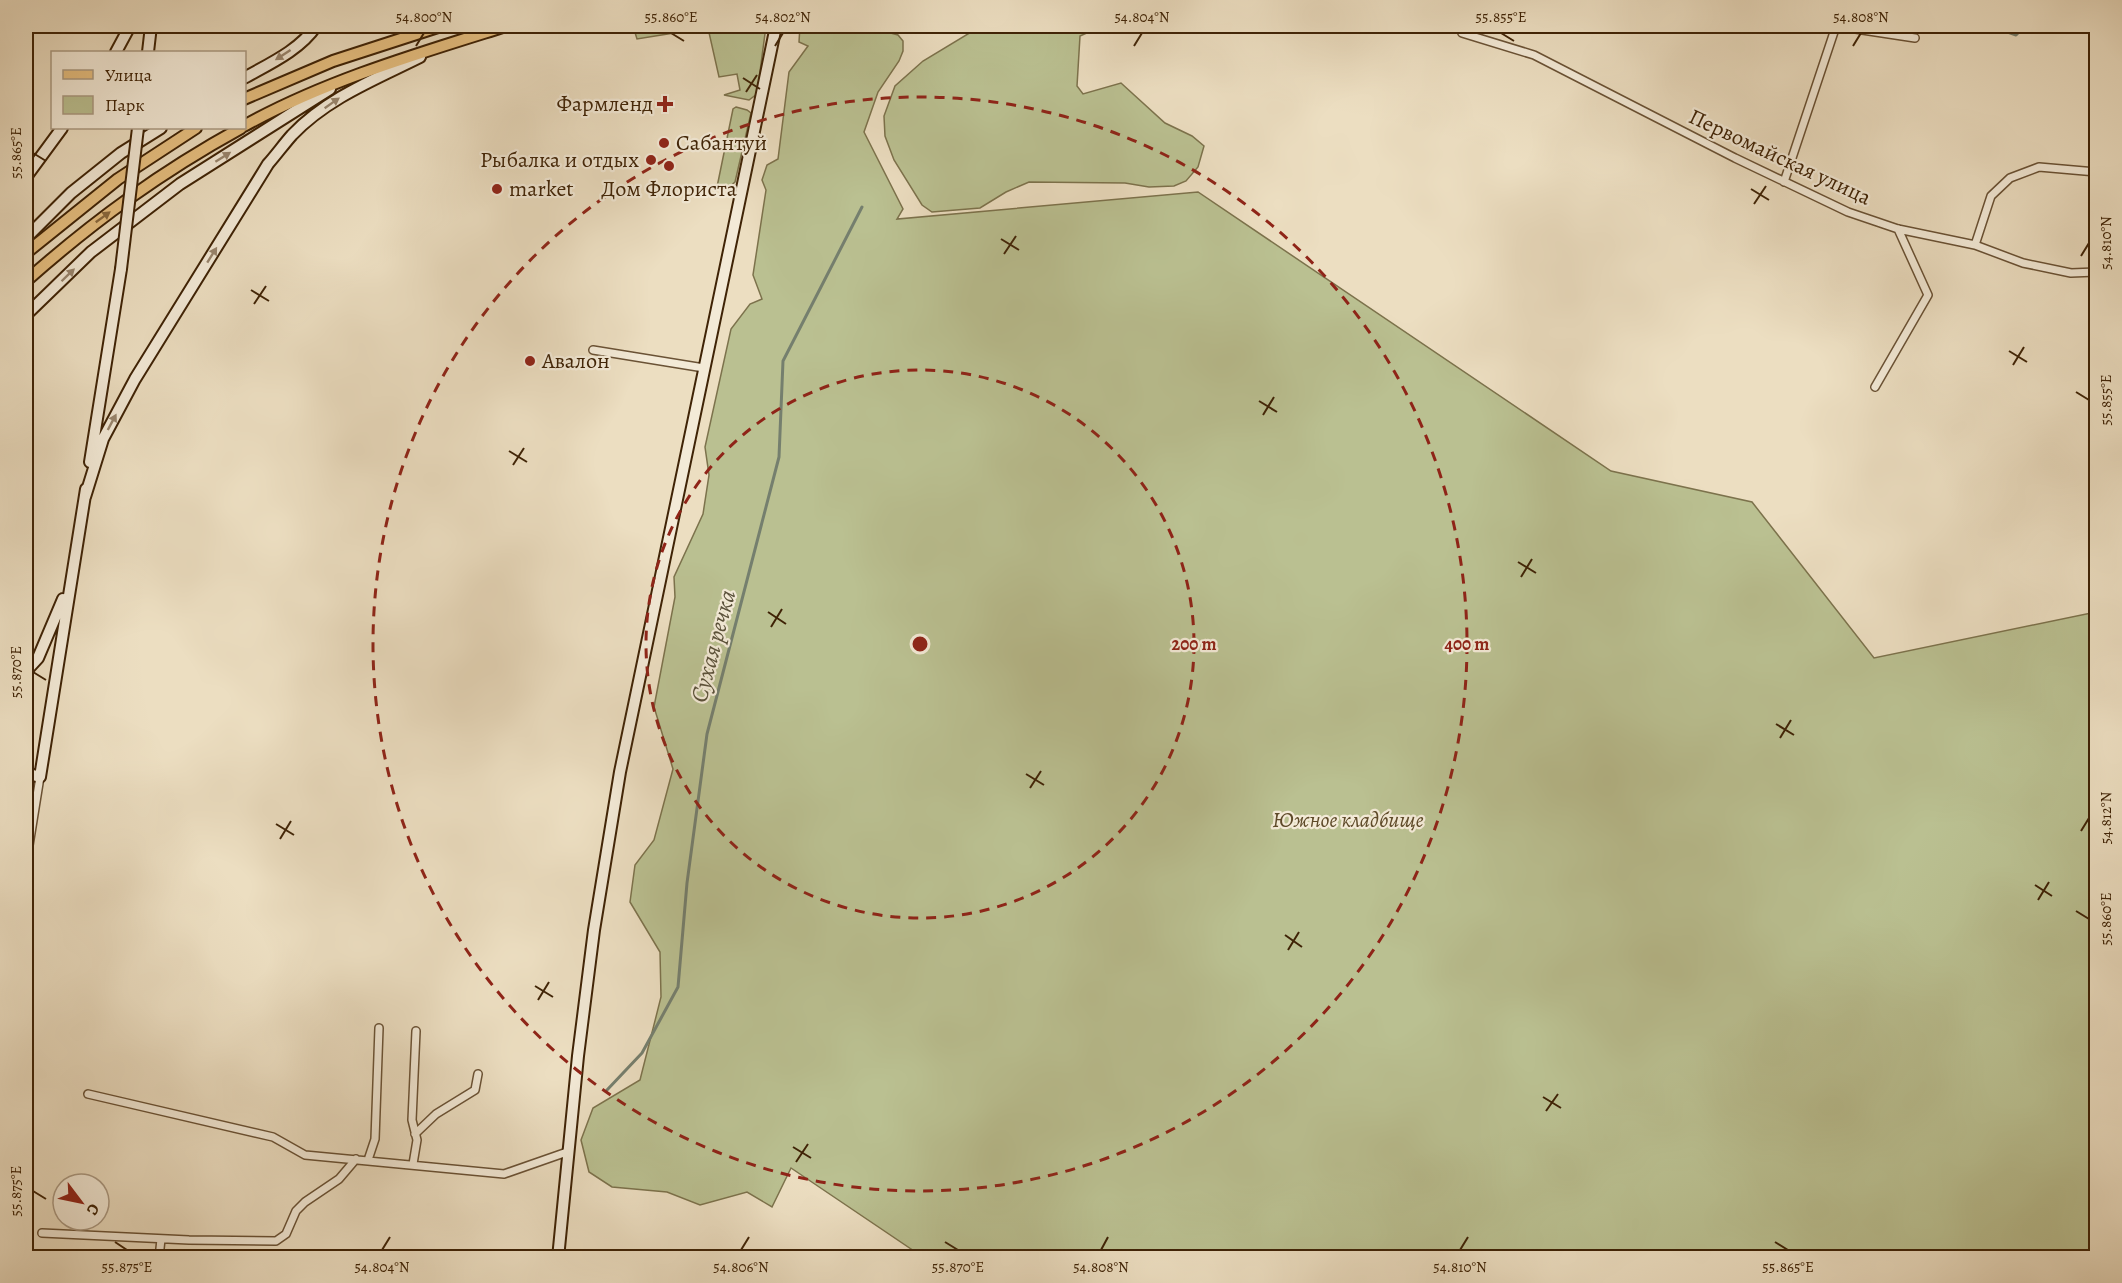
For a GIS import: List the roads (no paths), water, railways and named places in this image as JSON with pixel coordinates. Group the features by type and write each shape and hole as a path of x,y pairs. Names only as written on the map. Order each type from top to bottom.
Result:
{"main road":[{"path":"117,51 130,26"},
{"path":"148,51 151,26"},
{"path":"246,77 287,53 316,26"},
{"path":"246,98 333,62 441,26"},
{"path":"246,126 339,83 441,46 506,26"},
{"path":"558,1257 567,1152 594,930 620,772 776,26"},
{"path":"84,496 103,439 135,379 268,165 293,134 342,96 441,46"},
{"path":"26,315 91,252 180,184 339,83"},
{"path":"26,177 61,129"},
{"path":"26,773 40,777 121,269 138,129"},
{"path":"26,238 80,186 120,153 159,129"},
{"path":"26,253 118,178 194,129"},
{"path":"26,281 75,237 146,185 240,129"},
{"path":"26,671 38,658 51,632 72,577"}],"street":[{"path":"1784,182 1836,26 1915,38"},
{"name":"Первомайская улица","path":"1462,33 1534,55 1848,213 1898,229 1975,245 2023,263 2071,273 2097,272"},
{"path":"1975,245 1991,196 2010,178 2039,167 2097,172"},
{"path":"1875,387 1929,295 1898,229"},
{"path":"593,350 704,368"},
{"path":"26,864 40,777"},
{"path":"369,1160 375,1139 379,1028"},
{"path":"413,1164 417,1140 412,1120 416,1031"},
{"path":"415,1134 436,1114 475,1090 478,1074"},
{"path":"88,1094 273,1137 305,1155 504,1174 567,1152"},
{"path":"42,1233 161,1239 276,1241 286,1234 296,1211 305,1202 339,1179 356,1159"},
{"path":"159,1257 161,1239"}],"waterway":[{"path":"1991,26 2016,35 2025,26"},
{"name":"Сухая речка","path":"607,1090 642,1053 678,987 687,883 707,734 779,457 783,361 862,207"}],"place":[{"name":"Фармленд","path":"665,104"},
{"name":"Сабантуй","path":"664,143"},
{"name":"Рыбалка и отдых","path":"651,160"},
{"name":"Дом Флориста","path":"669,166"},
{"name":"market","path":"497,189"},
{"name":"Авалон","path":"530,361"}],"park label":[{"name":"Южное кладбище","path":"1348,820"}]}
